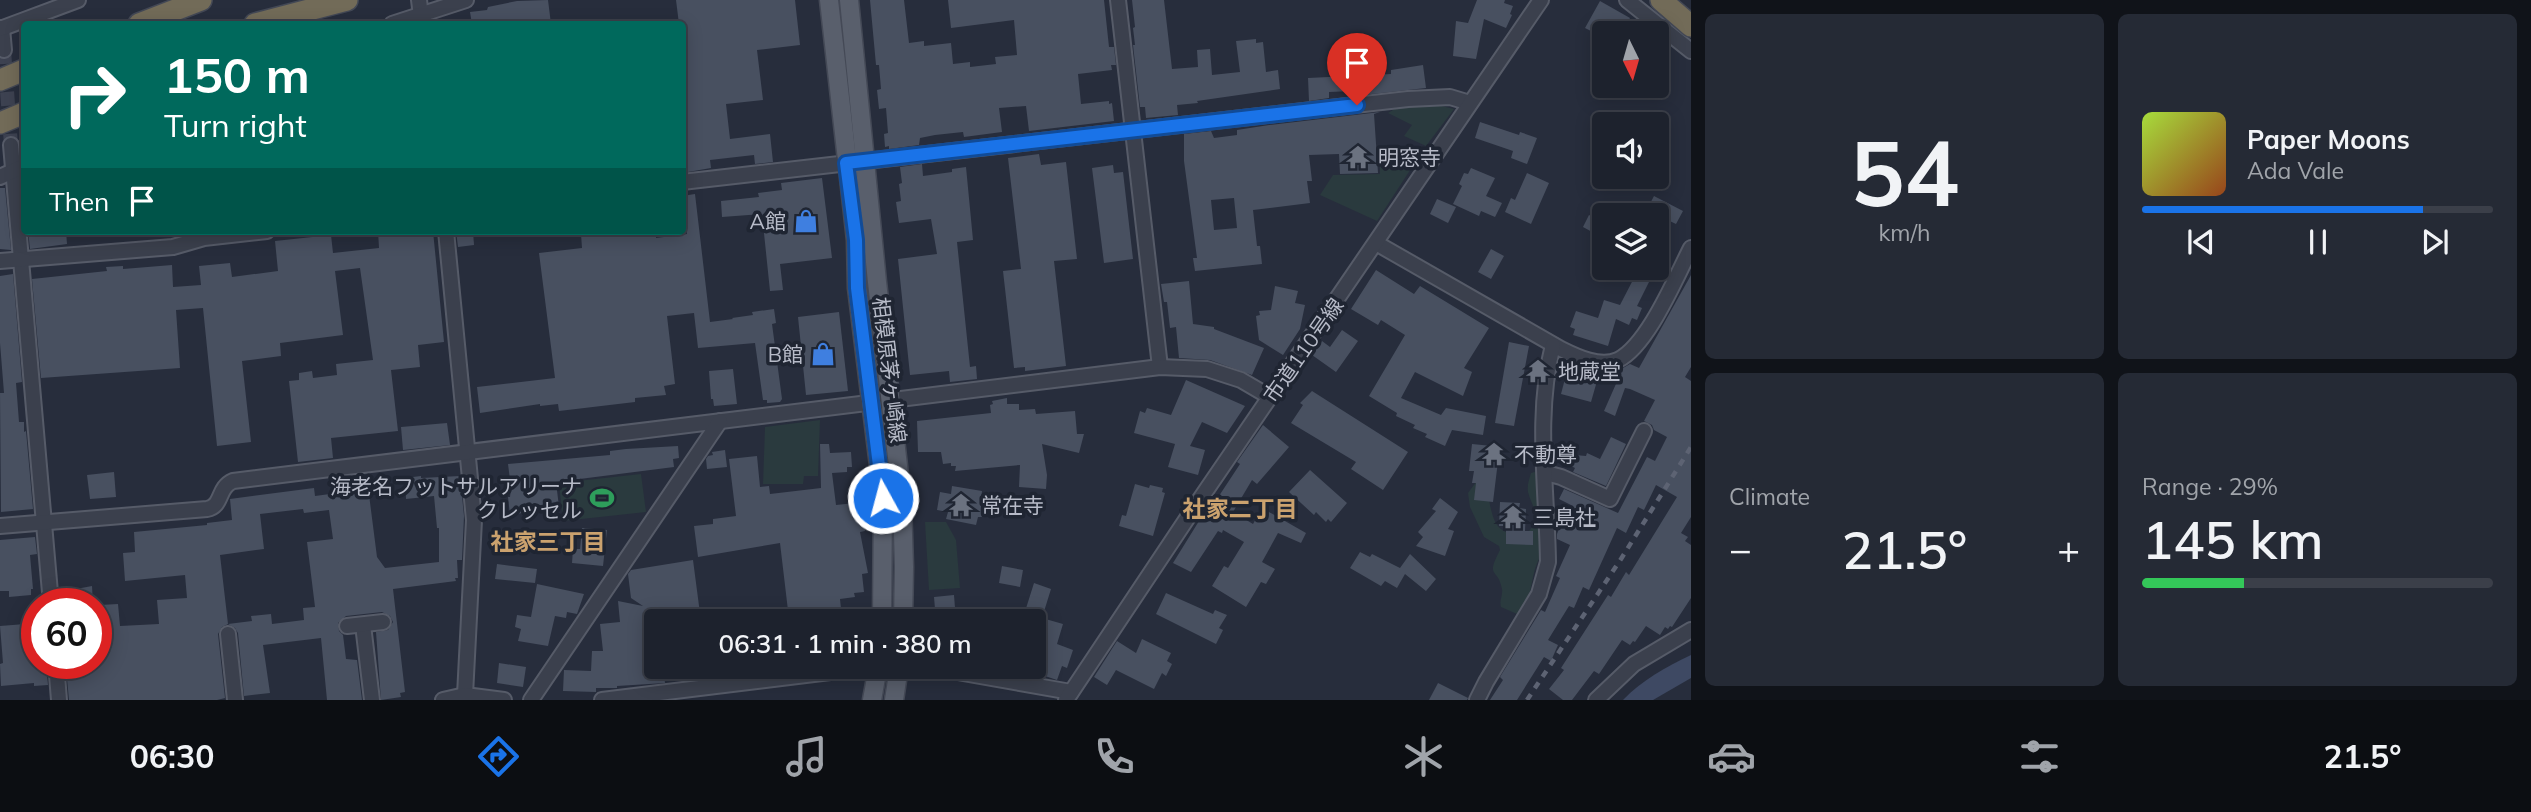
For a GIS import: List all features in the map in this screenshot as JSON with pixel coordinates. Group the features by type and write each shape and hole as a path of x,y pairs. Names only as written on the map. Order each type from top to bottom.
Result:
{"highway":[{"path":"147,21 201,0"},
{"path":"261,21 317,0"},
{"path":"265,21 347,0"},
{"path":"1661,0 1691,26"},
{"path":"0,80 21,71"},
{"path":"0,123 21,114"}],"main road":[{"name":"相模原茅ヶ崎線","path":"829,0 856,240 857,288 883,498 881,609"},
{"name":"相模原茅ヶ崎線","path":"849,0 902,501 903,609"},
{"path":"872,700 876,679"},
{"path":"894,700 897,679"}],"street":[{"path":"22,21 78,0"},
{"path":"400,21 466,0"},
{"path":"1118,0 1160,367"},
{"name":"市道110号線","path":"1068,696 1541,0"},
{"path":"1627,0 1691,51"},
{"path":"4,50 1,29 21,21"},
{"path":"686,182 1408,99 1450,97 1470,103"},
{"path":"11,145 50,588"},
{"path":"0,261 173,247 204,238 231,235"},
{"path":"446,235 474,520 465,695"},
{"path":"1376,243 1553,345 1587,361 1616,360 1642,340 1691,248"},
{"path":"1478,700 1539,594 1548,562 1544,392 1553,345"},
{"path":"0,526 213,508 222,489 233,481 1160,367 1207,369 1241,380 1270,397"},
{"path":"531,700 720,421"},
{"path":"1546,473 1561,477 1615,502 1644,431"},
{"path":"347,626 383,622"},
{"path":"363,625 372,700"},
{"path":"1596,700 1634,664 1691,631"},
{"path":"228,634 235,700"},
{"path":"57,679 59,700"},
{"path":"602,700 773,679"},
{"path":"987,679 1068,696"},
{"path":"443,700 465,695 504,700"}],"shaded area":[{"path":"1442,106 1454,109 1426,146 1404,136 1412,125 1388,113 1398,107"},
{"path":"1408,161 1414,164 1377,221 1320,195 1333,175 1380,174 1380,165"},
{"path":"820,420 818,476 804,476 803,484 763,484 765,427"},
{"path":"1538,471 1541,556 1527,601 1517,614 1501,607 1502,589 1493,569 1499,546 1484,537 1470,507 1468,493 1476,482 1486,484 1494,518 1501,529 1508,533 1529,531 1535,516 1528,485 1531,473"},
{"name":"海老名フットサルアリーナ クレッセル","path":"641,474 646,512 563,521 559,483"},
{"path":"925,522 946,522 956,540 960,588 929,590"}],"water":[{"path":"1691,655 1691,678 1653,700 1623,700 1655,674"}],"building":[{"path":"548,0 551,21 472,21 470,12 517,1"},
{"path":"676,0 795,0 800,45 757,50 763,100 726,104 730,139 770,134 773,162 755,164 754,155 710,160 711,168 688,172 686,21 679,21"},
{"path":"870,0 904,0 909,43 924,41 924,46 951,43 953,64 970,62 970,67 996,64 995,57 1017,55 1014,20 951,28 948,0 1104,0 1109,47 1114,47 1116,65 1111,65 1112,70 1078,74 1081,104 1109,101 1109,104 1112,103 1114,121 1029,131 1026,106 999,108 1002,132 964,137 963,132 935,135 920,138 919,145 889,149 889,146 885,147 884,134 888,133 886,108 879,109 877,90 881,89"},
{"path":"1132,0 1164,0 1172,69 1198,67 1197,50 1210,49 1212,75 1240,72 1236,41 1256,39 1256,43 1263,42 1266,72 1278,70 1280,89 1177,105 1178,115 1146,118 1145,107 1140,107 1133,45 1135,27"},
{"path":"1477,0 1505,0 1504,3 1513,6 1512,15 1506,28 1484,19 1476,59 1453,56 1456,21 1468,23"},
{"path":"1600,1 1630,18 1628,21 1592,21 1592,32 1585,28"},
{"path":"1423,65 1426,88 1354,96 1353,91 1329,92 1329,98 1309,101 1308,78 1391,74 1391,70"},
{"path":"1380,112 1374,114 1378,173 1340,174 1339,154 1309,155 1312,181 1307,181 1310,203 1253,210 1262,264 1195,271 1193,258 1197,258 1184,161 1184,134 1211,131 1214,138 1237,135 1237,130","holes":["1234,198 1237,228 1214,230 1211,200"]},
{"path":"1480,122 1537,138 1527,164 1511,158 1513,151 1475,138"},
{"path":"1039,154 1041,165 1066,162 1077,259 1054,261 1066,366 1025,371 1025,367 1014,368 1003,271 1021,269 1008,158"},
{"path":"922,164 923,176 966,167 973,240 957,242 970,367 976,366 977,379 950,382 949,371 910,375 898,259 937,254 931,219 899,223 896,202 901,201 900,167"},
{"path":"1113,165 1114,173 1123,172 1133,259 1104,263 1092,168"},
{"path":"1471,168 1495,178 1486,196 1502,203 1495,217 1481,211 1479,216 1453,204 1462,186 1459,184 1464,173 1468,174"},
{"path":"1527,173 1549,183 1531,224 1505,212 1511,198 1515,200"},
{"path":"822,178 832,258 780,264 783,290 770,291 762,214 722,217 721,201 759,197 758,193 782,190 781,183"},
{"path":"0,188 5,188 11,250 0,249"},
{"path":"695,194 710,322 774,309 776,323 772,324 782,399 780,402 767,403 767,400 763,400 755,343 698,348 694,313 667,316 675,384 664,386 666,395 635,398 635,402 559,411 558,404 540,404 480,413 477,387 555,378 539,253 582,248 581,235 656,235 656,238 686,235 686,195"},
{"path":"1654,196 1668,203 1650,203"},
{"path":"1437,199 1456,207 1448,223 1430,214"},
{"path":"1669,204 1683,211 1676,224 1669,221"},
{"path":"1589,215 1592,216 1592,232 1583,227"},
{"path":"28,235 66,235 67,244 30,249"},
{"path":"331,235 333,253 379,248 378,235 433,235 444,342 418,345 420,367 391,370 398,431 331,438 333,458 298,462 289,381 299,380 299,373 312,371 313,378 337,375 336,364 373,360 360,268 335,271 343,335 280,343 281,356 242,361 251,442 217,446 203,308 176,310 180,368 41,378 32,279 107,271 106,267 123,266 123,269 172,265 173,287 201,285 199,266 230,263 232,277 278,271 275,241"},
{"path":"456,235 473,235 474,245 458,247"},
{"path":"1491,249 1504,256 1491,279 1478,272"},
{"path":"1376,270 1414,294 1420,286 1489,328 1464,368 1472,372 1463,396 1415,372 1401,398 1441,415 1446,408 1486,416 1483,435 1452,430 1445,446 1425,437 1427,434 1413,428 1415,425 1396,416 1397,413 1369,396 1405,335 1381,320 1378,325 1351,309"},
{"path":"13,274 22,382 16,383 19,422 24,422 24,432 26,431 33,509 1,512 0,393 4,393 0,343 0,276"},
{"path":"1691,275 1691,367 1685,377 1691,381 1691,517 1681,533 1688,537 1685,541 1691,545 1691,598 1672,627 1665,627 1660,635 1646,626 1630,645 1622,640 1599,674 1594,671 1572,700 1563,700 1549,689 1564,670 1561,668 1608,595 1611,597 1626,572 1629,575 1677,497 1656,485 1644,510 1638,507 1626,533 1617,528 1589,590 1583,587 1574,608 1569,606 1548,640 1558,645 1551,661 1544,657 1517,700 1490,700 1503,680 1500,677 1541,610 1545,612 1560,578 1556,576 1570,545 1557,539 1557,534 1560,526 1564,527 1573,506 1559,499 1564,489 1618,513 1647,457 1655,461 1667,437 1644,421 1655,400 1630,389 1625,388 1615,416 1604,411 1623,368 1630,364 1639,368"},
{"path":"1633,280 1649,282 1637,306 1642,308 1637,320 1632,318 1629,325 1616,319 1608,346 1573,335 1575,329 1570,327 1576,311 1598,318 1604,300 1620,305"},
{"path":"1189,281 1193,324 1214,327 1264,348 1252,375 1210,360 1179,358 1176,327 1170,328 1167,302 1164,302 1161,284"},
{"path":"1275,286 1298,291 1295,303 1305,305 1300,329 1283,355 1259,340 1256,316 1260,315 1259,311 1271,310"},
{"name":"B館","path":"839,312 848,391 806,395 798,317"},
{"path":"1342,330 1358,341 1336,372 1312,355 1322,341 1330,347"},
{"path":"1509,342 1529,346 1514,426 1495,423"},
{"path":"733,369 737,404 714,406 709,371"},
{"path":"1566,375 1597,381 1591,402 1561,394"},
{"path":"1186,380 1245,406 1227,433 1202,422 1190,446 1205,450 1198,475 1168,467 1175,444 1134,433 1140,411 1145,413 1147,408 1171,415"},
{"path":"1312,391 1408,452 1383,490 1351,469 1356,462 1291,423 1303,405 1300,403"},
{"path":"1007,398 1007,404 1019,404 1019,410 1035,409 1036,414 1075,411 1077,434 1084,434 1079,453 1042,444 1047,475 1046,489 1019,487 1020,465 955,471 956,466 951,466 951,463 943,464 941,452 918,452 917,421 991,413 992,401"},
{"path":"447,423 450,445 403,450 401,427"},
{"path":"1263,425 1289,447 1257,484 1252,480 1233,512 1253,524 1262,508 1306,533 1301,543 1278,533 1262,562 1275,569 1266,584 1261,582 1246,607 1212,586 1224,566 1228,568 1244,542 1223,530 1222,533 1218,531 1191,572 1173,563"},
{"path":"1611,437 1626,444 1606,486 1573,472 1575,468 1553,457 1553,453 1586,456 1587,453 1600,459"},
{"path":"820,444 829,444 830,453 851,452 852,467 847,467 847,472 832,473 836,505 855,503 856,507 862,506 865,531 860,532 868,573 862,574 864,592 854,593 855,597 840,599 841,609 788,609 780,543 698,557 694,526 713,524 713,519 736,516 729,459 757,456 760,487 769,486 770,494 821,488"},
{"path":"1472,444 1502,447 1493,502 1474,500 1474,471 1469,471"},
{"path":"678,446 679,458 673,459 674,467 556,482 559,507 510,515 508,464 610,455 610,451 626,449"},
{"path":"725,450 727,467 707,469 708,456 713,455 712,452"},
{"path":"1310,470 1347,503 1331,522 1328,519 1326,522 1316,512 1314,515 1289,492"},
{"path":"114,472 116,497 90,499 87,475"},
{"path":"460,476 464,516 462,560 457,560 458,578 455,578 456,581 393,589 405,692 400,693 401,697 381,700 376,632 388,630 393,622 390,616 382,612 346,616 338,623 339,631 343,635 346,659 357,660 362,700 327,700 321,638 263,645 270,693 244,696 238,633 228,624 222,627 218,634 225,698 69,700 67,679 112,679 112,604 118,604 120,626 159,624 157,600 187,598 185,575 125,581 123,553 135,552 134,532 232,520 230,499 314,488 315,496 345,492 344,486 349,485 349,479 361,478 367,479 377,557 385,568 439,562 439,528 434,496 406,499 405,478","holes":["303,509 304,513 329,510 333,539 307,542 315,607 303,608 304,620 272,624 271,614 251,616 252,621 228,624 220,555 264,549 260,514"]},
{"path":"1135,484 1163,488 1162,492 1165,493 1153,536 1119,526 1122,515 1126,516"},
{"name":"常在寺","path":"952,486 982,491 981,499 985,500 982,517 978,517 976,525 946,519 948,512 937,510 940,492 951,494"},
{"path":"1440,498 1458,512 1448,529 1454,531 1445,556 1416,546 1423,537 1418,532 1436,511 1432,509"},
{"name":"三島社","path":"1500,502 1520,503 1519,508 1526,509 1525,531 1533,531 1533,545 1506,544 1506,526 1499,526"},
{"path":"582,528 607,530 603,566 572,563 573,549 580,549"},
{"path":"35,537 37,554 30,555 33,588 21,588 21,596 9,597 9,591 0,591 0,540"},
{"path":"1360,552 1370,557 1372,554 1400,568 1410,554 1436,579 1426,591 1405,574 1397,588 1385,581 1381,586 1350,568"},
{"path":"693,560 699,609 644,609 644,679 664,679 665,683 596,688 596,692 563,691 564,670 591,671 592,651 603,651 600,624 620,622 618,601 643,606 631,598 628,574 631,570"},
{"path":"497,564 537,569 535,583 495,579"},
{"path":"1002,566 1023,570 1020,587 999,583"},
{"path":"1034,583 1051,589 1045,609 1026,609"},
{"path":"537,584 584,594 577,614 567,612 566,618 555,616 548,646 518,641 521,629 515,627 517,615 531,617"},
{"path":"1166,593 1213,614 1215,610 1227,615 1219,628 1223,630 1216,644 1156,614"},
{"path":"954,595 955,609 935,609 934,597"},
{"path":"1046,619 1063,624 1057,644 1073,650 1067,668 1062,666 1057,680 1046,676"},
{"path":"21,624 21,679 47,679 48,685 34,686 34,683 1,686 0,664 3,663 0,626"},
{"path":"1142,639 1171,653 1167,661 1172,664 1166,676 1162,673 1154,689 1116,670 1107,685 1094,677 1117,641 1136,653"},
{"path":"499,663 526,667 523,687 497,683"},
{"path":"1438,683 1468,698 1467,700 1429,700"}],"tunnel":[{"path":"4,50 11,145"}],"railway":[{"path":"1527,700 1621,559 1691,447"}],"place":[{"name":"明窓寺","path":"1358,157"},
{"name":"A館","path":"806,221"},
{"name":"B館","path":"823,354"},
{"name":"地蔵堂","path":"1538,371"},
{"name":"不動尊","path":"1494,454"},
{"name":"海老名フットサルアリーナ クレッセル","path":"602,498"},
{"name":"常在寺","path":"961,505"},
{"name":"三島社","path":"1513,517"}],"district":[{"name":"社家二丁目","path":"1240,508"},
{"name":"社家三丁目","path":"548,541"}],"route":[{"path":"883,498 857,288 856,240 846,163 1357,105"}]}
